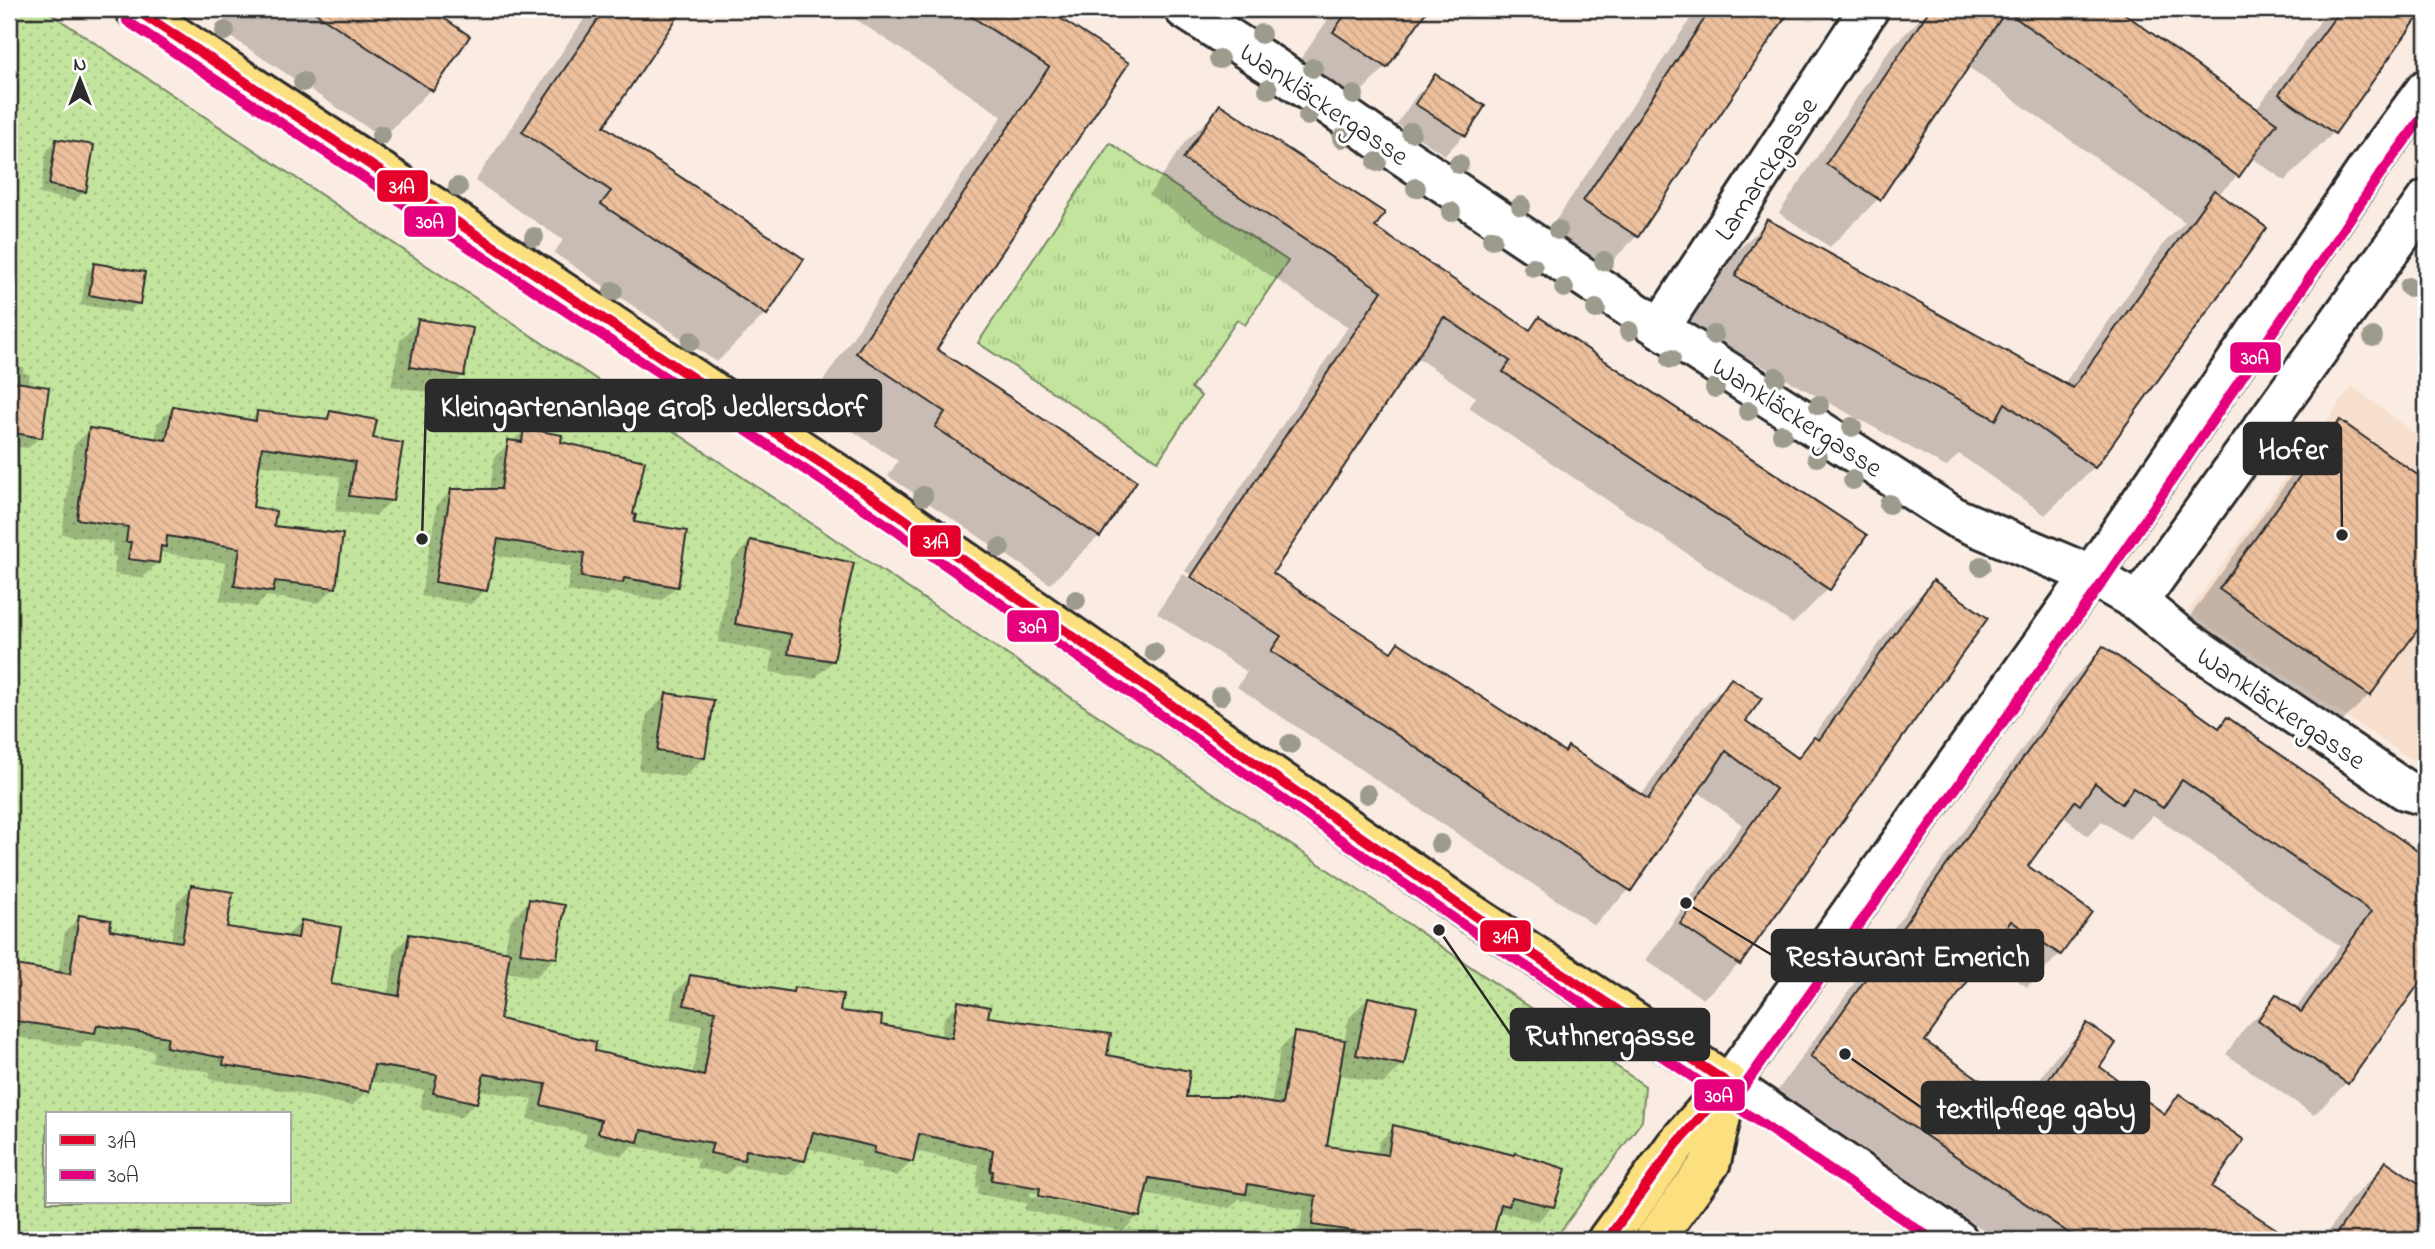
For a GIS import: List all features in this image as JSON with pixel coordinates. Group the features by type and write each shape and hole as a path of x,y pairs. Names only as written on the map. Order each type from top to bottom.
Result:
{"main road":[{"path":"135,9 874,498 1466,910 1729,1084"},
{"path":"1607,1240 1675,1146 1729,1084"},
{"path":"1654,1240 1711,1162 1729,1084"}],"street":[{"name":"Wankläckergasse","path":"1184,9 1660,328 1956,517 2091,575 2138,603 2178,635 2405,790 2426,796"},
{"name":"Lamarckgasse","path":"1660,328 1869,9"},
{"path":"1958,1240 1729,1084 2091,575 2368,168 2426,89"},
{"path":"2138,603 2426,200"}],"shaded area":[{"path":"2352,386 2426,442 2426,769 2188,612"}],"green space":[{"path":"9,9 44,9 1382,906 1645,1086 1642,1121 1554,1240 9,1240"},
{"path":"1110,143 1288,261 1245,325 1237,320 1191,388 1201,396 1158,461 978,343"}],"building":[{"path":"310,9 430,9 470,36 433,91"},
{"path":"605,9 683,9 604,126 804,259 767,315 601,204 611,191 522,132"},
{"path":"960,9 1046,9 1129,63 937,349 1137,481 1100,537 935,427 945,412 856,353 1049,67"},
{"path":"1349,9 1428,9 1387,68 1333,32"},
{"path":"1711,9 1791,9 1638,237 1583,201"},
{"path":"1930,9 2118,9 2277,123 2239,177 2006,11 1880,200 1826,164"},
{"path":"2341,9 2424,9 2335,134 2279,94"},
{"path":"1435,74 1485,106 1466,136 1415,104"},
{"path":"1220,104 1385,213 1375,227 1490,304 1530,330 1539,317 1867,535 1830,590 1503,372 1510,361 1444,317 1273,573 1348,624 1391,652 1398,642 1565,752 1568,746 1648,799 1731,678 1762,698 1746,721 1798,758 1814,737 1819,740 1933,580 1988,618 1740,965 1680,924 1776,789 1726,751 1631,891 1271,651 1281,636 1191,577 1382,291 1183,159"},
{"path":"56,139 94,145 86,192 49,185"},
{"path":"2214,190 2267,228 2095,468 2005,403 1996,420 1735,276 1767,219 2073,388"},
{"path":"94,263 145,272 140,304 89,295"},
{"path":"418,319 473,328 464,376 410,367"},
{"path":"9,381 49,387 42,438 9,432"},
{"path":"173,406 256,421 257,411 328,419 330,411 377,420 373,438 403,443 393,501 349,496 355,462 262,447 253,507 276,511 274,526 343,534 336,588 275,581 273,592 234,586 240,548 167,536 166,547 161,546 159,563 128,559 131,542 126,542 128,527 77,519 89,428 166,440"},
{"path":"2340,420 2426,481 2426,618 2370,696 2219,589"},
{"path":"524,428 562,435 561,442 645,461 633,514 636,515 634,522 687,531 678,587 624,578 623,583 581,577 584,553 498,539 487,591 435,582 451,489 501,489 508,440 522,442"},
{"path":"750,540 854,563 834,661 788,654 791,634 735,624"},
{"path":"2103,646 2219,728 2227,717 2426,857 2426,974 2348,1084 2258,1020 2276,994 2301,1012 2371,912 2182,780 2163,808 2133,788 2122,804 2095,783 2080,805 2075,801 2028,866 2092,912 2061,955 2011,921 1925,1041 2026,1112 2087,1023 2116,1043 2100,1067 2165,1114 2179,1094 2244,1140 2212,1187 2293,1240 2079,1240 1810,1057"},
{"path":"666,693 714,700 705,758 657,751"},
{"path":"191,885 233,892 227,927 298,938 301,920 341,927 331,984 399,996 409,934 510,952 500,1019 596,1042 595,1051 704,1076 715,1011 684,1005 690,975 793,992 794,987 843,994 840,1011 882,1016 881,1025 952,1038 958,1001 990,1007 988,1017 1111,1034 1107,1055 1190,1071 1186,1097 1235,1097 1282,1105 1294,1032 1345,1040 1327,1146 1388,1155 1393,1125 1514,1155 1515,1153 1566,1169 1554,1207 1512,1197 1509,1206 1501,1204 1492,1240 1365,1240 1367,1233 1312,1225 1316,1196 1248,1184 1246,1194 1149,1178 1140,1217 1039,1196 1040,1188 991,1180 993,1150 919,1134 913,1162 874,1153 875,1147 813,1132 805,1161 746,1150 744,1160 710,1153 713,1143 641,1130 638,1142 598,1133 601,1120 541,1105 546,1084 484,1074 477,1103 433,1093 437,1075 374,1065 369,1092 303,1077 223,1065 224,1058 166,1047 168,1037 97,1025 95,1033 9,1020 9,964 70,974 79,915 111,920 110,930 182,942"},
{"path":"529,899 565,905 557,958 520,953"},
{"path":"1368,997 1417,1007 1404,1065 1356,1055"},
{"path":"2386,1161 2426,1188 2426,1240 2332,1240"}],"transit line":[{"name":"31A","path":"135,9 874,498 1466,910 1729,1084"},
{"name":"30A","path":"127,21 866,510 1458,921 1933,1240"},
{"name":"30A","path":"1740,1092 2102,583 2379,176 2426,112"},
{"name":"31A","path":"1607,1240 1675,1146 1729,1084"}],"place":[{"name":"Hofer","path":"2342,535"},
{"name":"Kleingartenanlage Groß Jedlersdorf","path":"422,539"},
{"name":"Restaurant Emerich","path":"1686,903"},
{"name":"Ruthnergasse","path":"1439,930"},
{"name":"textilpflege gaby","path":"1845,1054"}]}
